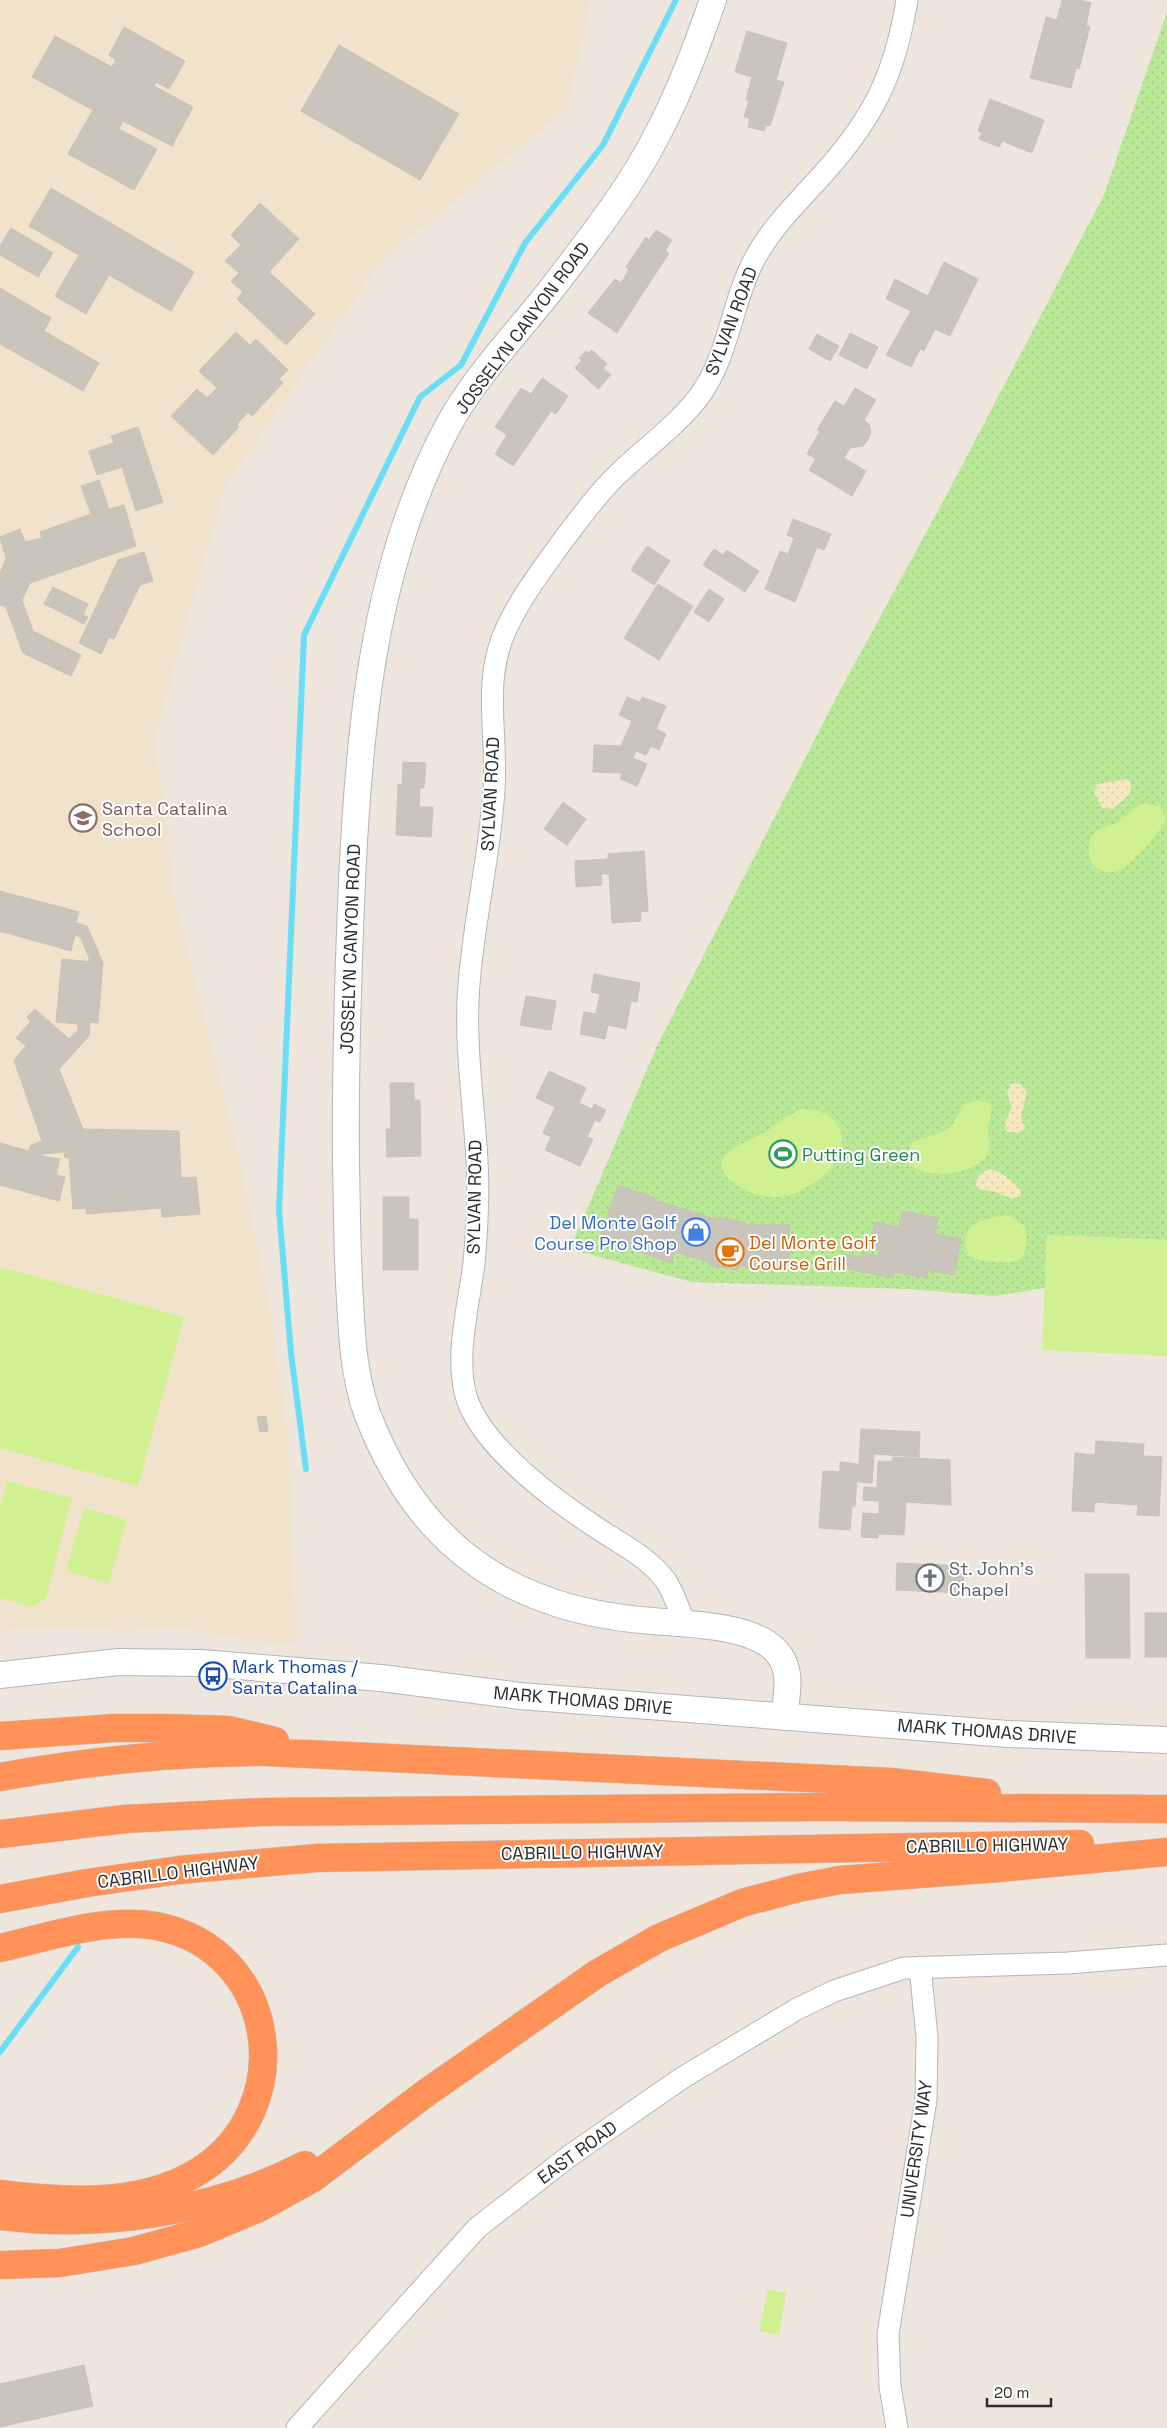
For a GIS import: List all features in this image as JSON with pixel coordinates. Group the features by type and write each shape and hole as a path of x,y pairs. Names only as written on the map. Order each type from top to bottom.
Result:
{"highway":[{"path":"0,1736 115,1728 230,1730 334,1754"},
{"path":"0,1776 80,1764 172,1754 220,1752 334,1754 890,1782 937,1786 1103,1809"},
{"name":"CABRILLO HIGHWAY","path":"0,1834 125,1819 263,1812 832,1807 1167,1809"},
{"name":"CABRILLO HIGHWAY","path":"0,1899 179,1870 318,1858 1167,1843"},
{"path":"0,2265 60,2263 111,2256 180,2238 241,2217 313,2178 426,2093 618,1961 680,1928 742,1903 798,1888 840,1880 999,1868 1167,1852"},
{"path":"0,1948 109,1925 147,1925 182,1934 204,1945 220,1958 247,1992 261,2029 263,2058 260,2088 250,2118 242,2131 220,2155 194,2174 163,2187 119,2196 68,2198 0,2194"},
{"path":"0,2216 46,2220 92,2219 150,2213 212,2201 295,2170 346,2143 426,2093"}],"street":[{"name":"JOSSELYN CANYON ROAD","path":"713,0 686,71 656,137 592,236 468,394 432,460 404,530 382,616 370,682 355,823 348,992 347,1256 356,1378 369,1418 407,1492 435,1528 465,1557 500,1581 536,1597 572,1609 606,1616 685,1624 748,1635 772,1646 786,1663 788,1684 784,1716"},
{"name":"SYLVAN ROAD","path":"685,1624 669,1585 649,1563 557,1500 504,1453 480,1426 466,1397 462,1346 474,1255 478,1168 468,989 492,826 495,770 492,675 496,655 506,628 520,603 591,504 616,476 650,447 690,407 702,392 720,360 746,279 760,251 789,209 824,174 858,132 882,91 899,42 907,0"},
{"name":"MARK THOMAS DRIVE","path":"0,1675 118,1662 202,1663 382,1678 520,1696 1053,1737 1167,1740"},
{"path":"920,1967 1077,1962 1167,1954"},
{"name":"EAST ROAD","path":"297,2428 477,2228 568,2157 682,2078 797,2009 834,1991 886,1973 904,1968 920,1967"},
{"name":"UNIVERSITY WAY","path":"897,2428 890,2386 888,2334 926,2100 928,2037 920,1967"}],"shaded area":[{"name":"Santa Catalina School","path":"0,0 591,0 567,109 382,260 225,486 155,737 175,900 234,1134 270,1308 288,1438 296,1642 271,1643 175,1627 123,1631 69,1627 0,1631"}],"green space":[{"path":"1167,12 1167,1240 1047,1235 1045,1288 995,1296 907,1289 692,1282 570,1249 657,1046 836,698 946,496 1104,195"},
{"path":"1146,803 1160,807 1166,817 1154,838 1132,862 1120,870 1107,872 1094,866 1091,862 1089,846 1095,832 1116,823 1135,808"},
{"path":"978,1100 991,1104 988,1127 989,1150 986,1157 969,1169 944,1174 919,1170 911,1165 906,1157 912,1142 945,1131 952,1125 964,1105"},
{"name":"Putting Green","path":"801,1109 816,1110 828,1115 835,1122 841,1134 842,1147 837,1159 817,1180 805,1189 792,1194 768,1197 745,1190 724,1173 721,1165 724,1157 732,1150 769,1130"},
{"path":"1001,1216 1013,1217 1025,1227 1027,1244 1023,1256 1013,1262 1005,1262 985,1261 969,1256 965,1239 972,1227 985,1220"},
{"path":"1047,1235 1167,1240 1167,1356 1042,1350"},
{"path":"0,1267 184,1317 138,1486 0,1448"},
{"path":"7,1481 72,1498 46,1598 32,1607 0,1598 0,1508"},
{"path":"84,1508 127,1520 109,1583 66,1571"},
{"path":"768,2289 786,2293 779,2335 759,2331"}],"sand":[{"path":"1127,779 1131,783 1128,795 1113,809 1102,808 1094,792 1097,784"},
{"path":"1012,1083 1020,1084 1027,1092 1021,1116 1025,1128 1018,1133 1008,1132 1005,1129 1006,1119 1012,1107 1007,1093"},
{"path":"990,1169 999,1172 1012,1181 1021,1192 1019,1197 1011,1198 996,1192 978,1189 976,1186 977,1177"}],"building":[{"path":"1062,0 1079,0 1091,3 1086,25 1090,27 1079,69 1076,68 1071,88 1030,78 1046,17 1057,20"},
{"path":"124,27 185,61 169,89 156,82 154,86 193,107 172,146 123,121 119,129 157,149 134,190 68,154 93,110 32,77 55,36 112,67 116,60 109,55"},
{"path":"747,31 787,43 776,80 784,82 770,126 766,125 764,131 748,127 750,119 744,117 749,101 746,100 752,77 735,72"},
{"path":"339,45 459,114 420,180 301,111"},
{"path":"990,99 1044,120 1032,153 1002,141 999,147 979,139 982,132 978,131"},
{"path":"51,188 194,272 171,311 109,275 86,314 55,296 79,255 29,226"},
{"path":"260,203 299,239 269,272 315,314 286,345 237,299 243,292 231,281 239,273 225,261 241,245 231,235"},
{"path":"11,228 53,253 38,277 0,255 0,246"},
{"path":"656,230 672,240 665,251 669,253 617,333 588,313 615,279 621,283 629,270 626,267 646,237 649,240"},
{"path":"944,262 978,279 950,336 935,329 924,351 920,349 911,367 886,355 911,311 886,299 895,279 928,296"},
{"path":"0,288 51,318 44,331 99,363 83,391 0,344"},
{"path":"236,332 250,345 256,339 288,370 279,379 283,383 252,416 248,412 237,424 239,427 213,455 171,416 197,389 207,398 217,388 199,371"},
{"path":"850,333 878,347 867,369 839,355"},
{"path":"817,334 839,346 830,361 809,349"},
{"path":"592,350 607,364 603,368 611,375 598,389 575,368 582,360 579,358 586,351 588,353"},
{"path":"542,378 568,396 556,414 551,411 513,466 495,454 507,435 495,427 521,388 531,394"},
{"path":"855,388 876,400 864,420 869,424 871,432 868,440 863,446 850,448 844,458 866,471 852,496 809,470 816,459 807,454 820,431 817,430 835,401 844,406"},
{"path":"138,427 163,502 136,511 122,467 97,475 89,451 114,443 111,436"},
{"path":"99,480 109,509 124,505 136,546 30,583 22,600 33,631 81,655 71,676 23,653 6,607 0,605 0,573 6,559 0,537 20,529 25,542 42,538 40,532 91,514 81,486"},
{"path":"793,519 831,534 824,550 817,547 795,602 765,589 780,551 788,554 794,538 787,535"},
{"path":"647,546 670,561 654,585 631,570"},
{"path":"714,549 723,555 727,550 759,571 745,592 703,565"},
{"path":"144,552 153,581 140,585 114,639 109,637 101,654 79,643 118,560"},
{"path":"658,584 693,606 659,660 624,638"},
{"path":"53,587 88,604 83,615 88,617 84,624 44,604"},
{"path":"709,589 724,599 709,622 694,612"},
{"path":"627,697 640,702 642,697 666,706 656,729 666,734 659,750 651,746 646,755 636,751 633,758 647,764 637,786 620,779 622,773 593,772 594,745 621,746 632,721 619,715"},
{"path":"403,762 426,763 424,788 420,788 419,807 433,807 431,837 396,835 398,784 402,785"},
{"path":"563,802 586,819 567,845 544,829"},
{"path":"644,851 648,911 640,912 641,921 612,923 609,874 601,874 602,885 576,887 575,861 608,859 608,854"},
{"path":"0,891 79,912 76,923 87,926 103,963 89,962 89,957 80,937 75,935 71,951 0,931"},
{"path":"62,959 103,963 98,1023 90,1022 89,1036 59,1069 83,1129 179,1131 181,1178 196,1177 200,1214 162,1217 161,1208 87,1214 86,1208 73,1209 69,1157 65,1158 64,1152 42,1154 42,1156 60,1159 56,1175 65,1177 59,1201 0,1185 0,1143 29,1151 31,1145 42,1141 14,1060 26,1046 16,1038 31,1021 27,1017 35,1009 69,1039 78,1030 78,1024 56,1022"},
{"path":"594,974 640,983 637,1002 631,1001 626,1029 608,1025 605,1039 580,1034 584,1012 596,1014 600,994 591,992"},
{"path":"526,996 556,1001 551,1030 520,1025"},
{"path":"549,1071 586,1088 579,1103 592,1109 594,1104 606,1110 600,1122 595,1120 587,1137 593,1139 580,1166 545,1150 551,1137 543,1133 555,1107 536,1098"},
{"path":"390,1083 414,1083 414,1100 420,1100 421,1156 387,1157 386,1129 391,1129"},
{"name":"Del Monte Golf Course Pro Shop","path":"618,1185 655,1198 654,1200 716,1219 716,1217 744,1222 744,1224 790,1225 789,1267 737,1266 737,1270 708,1265 709,1262 675,1252 671,1263 600,1238"},
{"path":"383,1197 409,1197 409,1219 418,1219 418,1270 383,1270"},
{"path":"902,1211 938,1218 935,1234 961,1239 954,1275 928,1270 926,1278 894,1272 893,1278 844,1268 846,1254 862,1258 863,1253 878,1256 880,1250 870,1248 875,1222 899,1227"},
{"path":"266,1416 268,1431 260,1432 257,1417"},
{"path":"861,1429 920,1432 919,1457 874,1454 872,1483 858,1482"},
{"path":"1096,1441 1144,1444 1143,1456 1162,1457 1159,1516 1137,1515 1138,1505 1095,1502 1094,1512 1072,1511 1075,1453 1095,1455"},
{"path":"893,1457 950,1460 951,1505 906,1502 904,1535 878,1534 878,1538 861,1537 863,1513 879,1514 879,1501 863,1500 864,1487 877,1488 878,1461 892,1462"},
{"path":"840,1462 858,1464 855,1506 852,1506 850,1530 819,1528 823,1471 840,1472"},
{"name":"St. John's Chapel","path":"897,1563 964,1566 963,1593 896,1590"},
{"path":"1085,1574 1129,1574 1130,1658 1086,1658"},
{"path":"1145,1613 1167,1613 1167,1657 1145,1657"},
{"path":"84,2365 93,2406 0,2427 0,2384"}],"waterway":[{"path":"306,1469 291,1353 279,1210 304,635 420,397 461,365 525,243 603,145 676,0"},
{"path":"0,2052 78,1947"}],"place":[{"name":"Santa Catalina School","path":"83,818"},
{"name":"Putting Green","path":"783,1154"},
{"name":"Del Monte Golf Course Pro Shop","path":"696,1232"},
{"name":"Del Monte Golf Course Grill","path":"730,1252"},
{"name":"St. John's Chapel","path":"930,1578"},
{"name":"Mark Thomas / Santa Catalina","path":"213,1676"}]}
